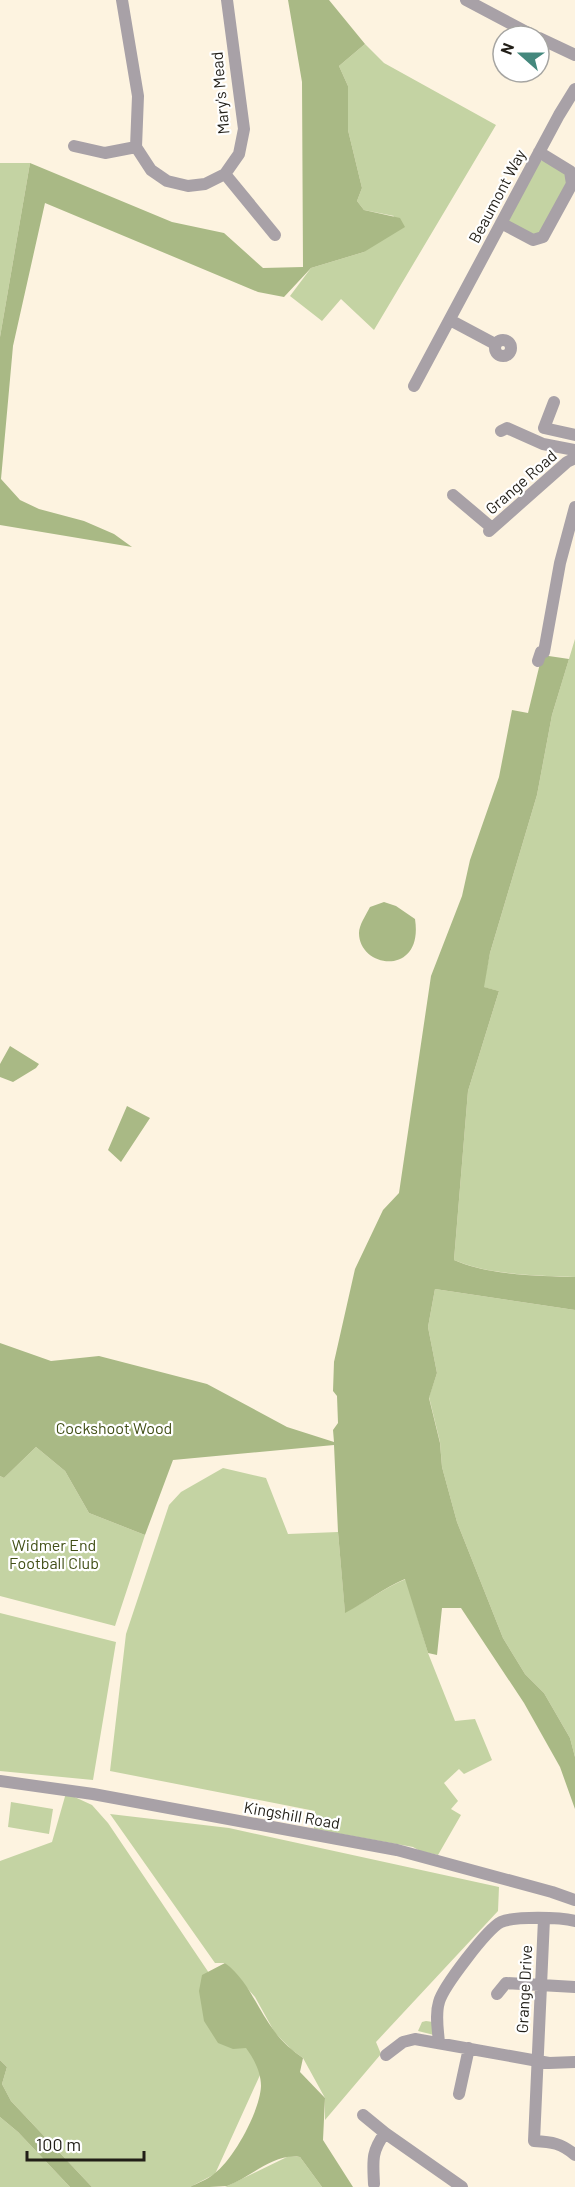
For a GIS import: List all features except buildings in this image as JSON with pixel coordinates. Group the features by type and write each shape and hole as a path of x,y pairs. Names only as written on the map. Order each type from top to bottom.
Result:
{"street":[{"path":"122,0 138,96 136,147 151,170 167,181 188,186 205,184 225,174 275,235"},
{"name":"Mary's Mead","path":"225,174 239,154 244,129 226,0"},
{"path":"466,0 511,24"},
{"path":"551,44 575,55"},
{"name":"Beaumont Way","path":"414,386 575,89"},
{"path":"74,146 105,153 136,147"},
{"path":"501,223 533,240 543,237 572,184 570,171 539,152"},
{"path":"450,320 495,344"},
{"path":"554,402 544,428 575,435"},
{"path":"501,431 507,428 522,430 543,444 575,450"},
{"name":"Grange Road","path":"453,495 490,530 567,462 575,458"},
{"path":"538,661 545,648 561,556 575,507"},
{"path":"532,645 545,648"},
{"name":"Kingshill Road","path":"0,1781 93,1794 397,1850 575,1900"},
{"path":"439,2043 437,2017 438,2004 443,1990 490,1932 501,1922 518,1918 575,1921"},
{"name":"Grange Drive","path":"544,1919 534,2141 556,2142 575,2155"},
{"path":"497,1994 506,1983 575,1987"},
{"path":"386,2055 403,2042 415,2039 549,2063 575,2062"},
{"path":"459,2094 469,2048"},
{"path":"363,2115 462,2187"},
{"path":"375,2184 373,2160 375,2147 385,2133"}],"green space":[{"path":"288,0 329,0 365,44 339,66 348,86 348,130 362,188 357,201 364,210 400,218 405,227 364,252 311,268 284,297 258,292 45,203 13,346 1,479 20,500 39,509 84,521 114,534 132,547 0,525 0,337 30,163 172,222 224,233 263,268 303,267 302,82"},
{"path":"365,44 384,63 496,125 374,330 341,299 322,321 290,296 311,268 364,252 394,216 364,210 357,201 362,188 348,130 348,86 339,66"},
{"path":"545,160 566,173 568,180 539,236 510,225 508,217 539,161"},
{"path":"0,163 30,163 0,337"},
{"path":"575,639 575,1277 498,1272 454,1260 468,1091 499,991 483,987 490,953 537,795 552,715"},
{"name":"Cockshoot Wood","path":"542,655 569,659 552,715 537,795 490,953 484,987 499,991 468,1091 454,1260 497,1272 575,1277 575,1310 435,1289 428,1327 437,1373 429,1398 440,1443 442,1467 457,1522 503,1638 525,1674 544,1693 570,1738 575,1757 575,1809 560,1767 524,1703 461,1608 442,1608 437,1655 428,1653 405,1579 345,1613 334,1445 173,1460 145,1535 89,1513 65,1471 36,1447 4,1478 0,1476 0,1343 51,1361 99,1356 207,1384 287,1427 334,1442 333,1430 338,1423 337,1396 333,1391 334,1362 355,1269 383,1210 399,1193 431,976 462,896 470,860 499,777 512,710 528,713"},
{"path":"384,902 396,906 415,919 415,938 410,951 401,958 390,961 379,960 369,954 362,945 359,933 361,923 370,907"},
{"path":"10,1046 39,1064 13,1082 0,1077 0,1064"},
{"path":"127,1106 150,1118 121,1162 108,1150"},
{"path":"435,1289 575,1310 575,1757 570,1738 544,1693 525,1674 503,1638 457,1522 442,1467 440,1442 429,1397 437,1373 428,1327"},
{"name":"Widmer End Football Club","path":"36,1447 65,1471 89,1513 145,1535 115,1626 0,1596 0,1476 4,1478"},
{"path":"223,1468 266,1478 288,1534 338,1532 345,1612 406,1579 428,1653 455,1721 475,1719 492,1760 464,1774 459,1769 444,1783 458,1801 451,1809 461,1815 438,1855 413,1847 314,1829 315,1811 110,1771 126,1634 169,1505 181,1492"},
{"name":"Widmer End Football Club","path":"0,1613 116,1642 93,1780 0,1771"},
{"path":"66,1793 92,1805 108,1823 242,2022 265,2064 215,2174 190,2187 92,2187 11,2101 2,2084 7,2067 0,2060 0,1861 52,1842"},
{"path":"11,1802 53,1809 49,1834 8,1827"},
{"path":"110,1814 229,1828 499,1887 498,1911 376,2042 381,2054 325,2120 325,2098 303,2058 275,2033 255,1997 225,1963 215,1963"},
{"path":"225,1963 247,1987 278,2036 303,2058 300,2072 325,2098 323,2140 353,2187 322,2187 300,2157 290,2157 272,2162 227,2186 190,2187 211,2176 230,2157 245,2134 260,2096 260,2076 246,2048 233,2049 218,2043 204,2021 199,1991 202,1975"},
{"path":"422,2022 433,2022 434,2035 418,2031"},
{"path":"0,2060 7,2067 2,2084 11,2101 92,2187 70,2187 18,2132 0,2117"},
{"path":"0,2117 18,2132 70,2187 0,2187"},
{"path":"289,2156 300,2157 322,2187 225,2187"}]}
